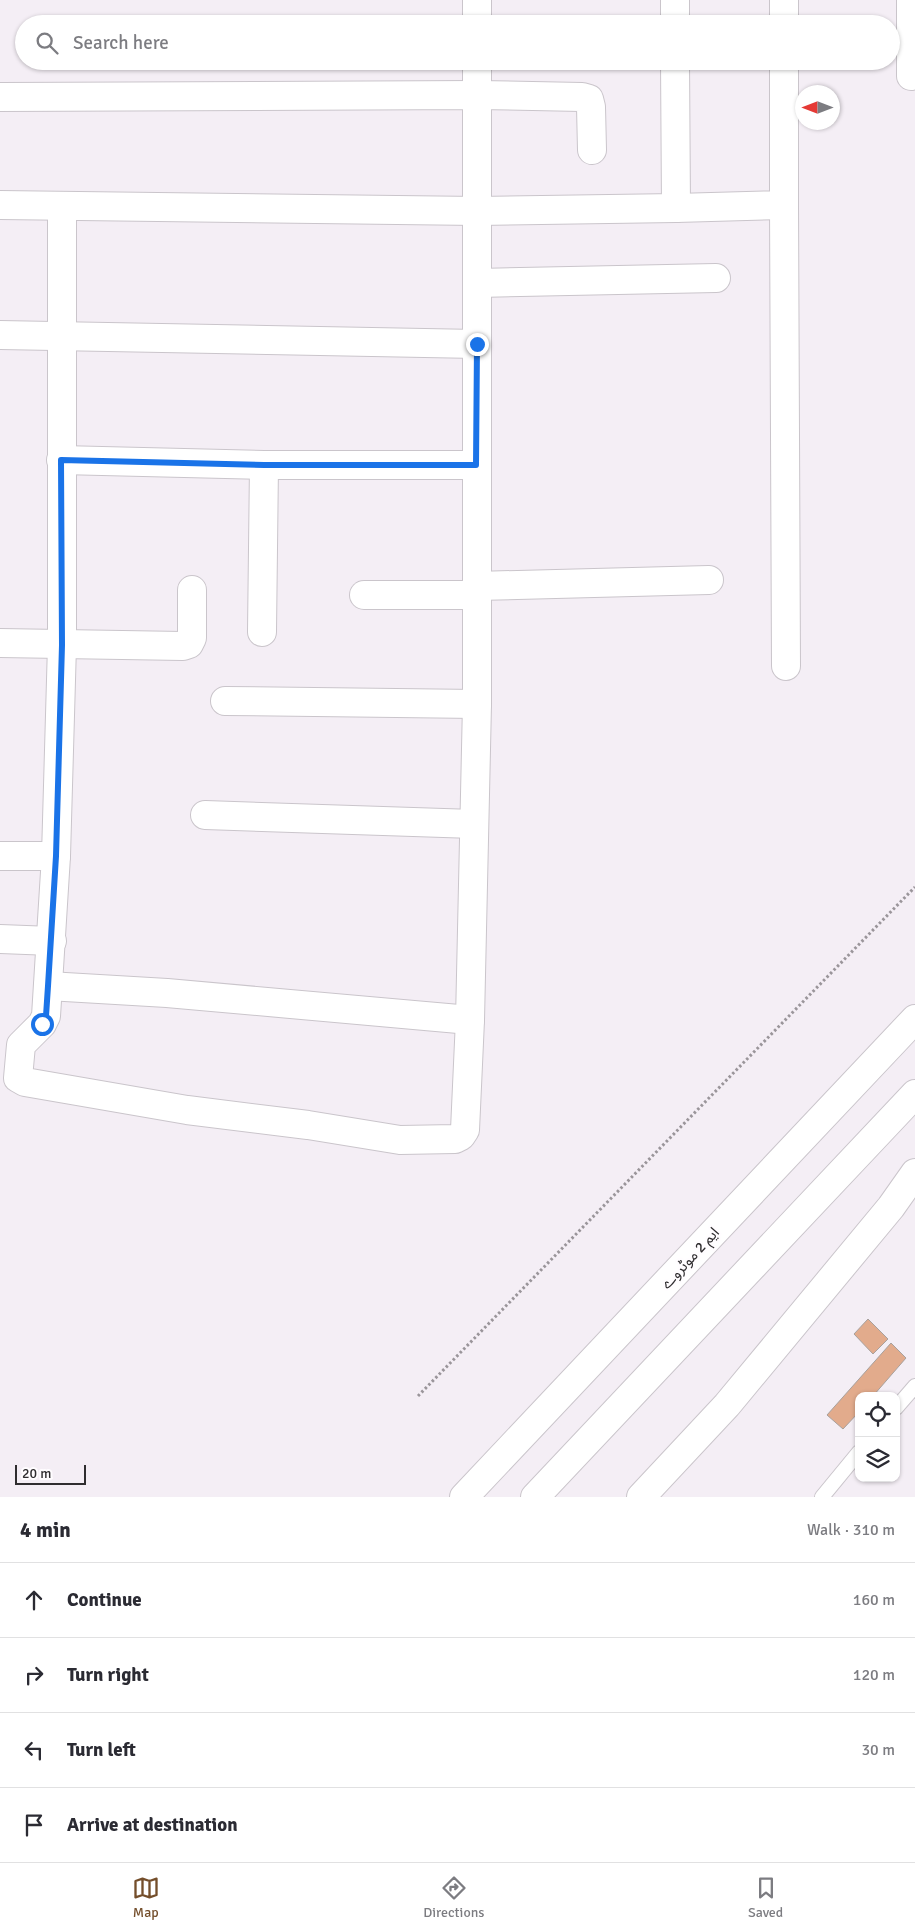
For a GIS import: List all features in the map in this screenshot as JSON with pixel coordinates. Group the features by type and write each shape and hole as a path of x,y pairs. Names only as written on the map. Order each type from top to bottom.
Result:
{"main road":[{"path":"477,0 477,15"},
{"path":"675,0 675,15"},
{"path":"784,0 784,15"},
{"path":"910,0 911,76"},
{"path":"62,206 62,645 52,940 46,1016 42,1024 10,1057 18,1078 25,1082 187,1110 308,1125 400,1140 455,1139 461,1136 465,1130 470,1020 477,704 477,70"},
{"path":"675,70 676,208"},
{"path":"784,70 786,666"},
{"path":"0,97 478,95 582,97 589,99 591,107 592,150"},
{"path":"0,205 478,211 784,205"},
{"path":"478,283 716,278"},
{"path":"0,335 477,344"},
{"path":"61,460 264,465 476,465"},
{"path":"262,632 264,465"},
{"path":"364,595 710,580"},
{"path":"0,643 183,646 189,644 192,638 192,590"},
{"path":"225,701 477,704"},
{"path":"205,815 474,824"},
{"path":"0,856 56,856"},
{"path":"0,939 52,940"},
{"path":"48,986 167,992 470,1020"},
{"name":"ایم 2 موٹروے","path":"464,1497 915,1019"},
{"path":"535,1497 915,1094"},
{"path":"641,1497 727,1405 890,1207 915,1173"}],"lane":[{"path":"900,1403 915,1386"},
{"path":"822,1497 855,1457"}],"path":[{"path":"418,1396 915,887"}],"building":[{"path":"868,1319 888,1339 873,1354 854,1334"},
{"path":"891,1343 906,1358 876,1392 855,1392 855,1416 843,1429 827,1415"}],"route":[{"path":"42,1024 46,1016 56,856 62,645 61,460 264,465 476,465 477,344"}]}
